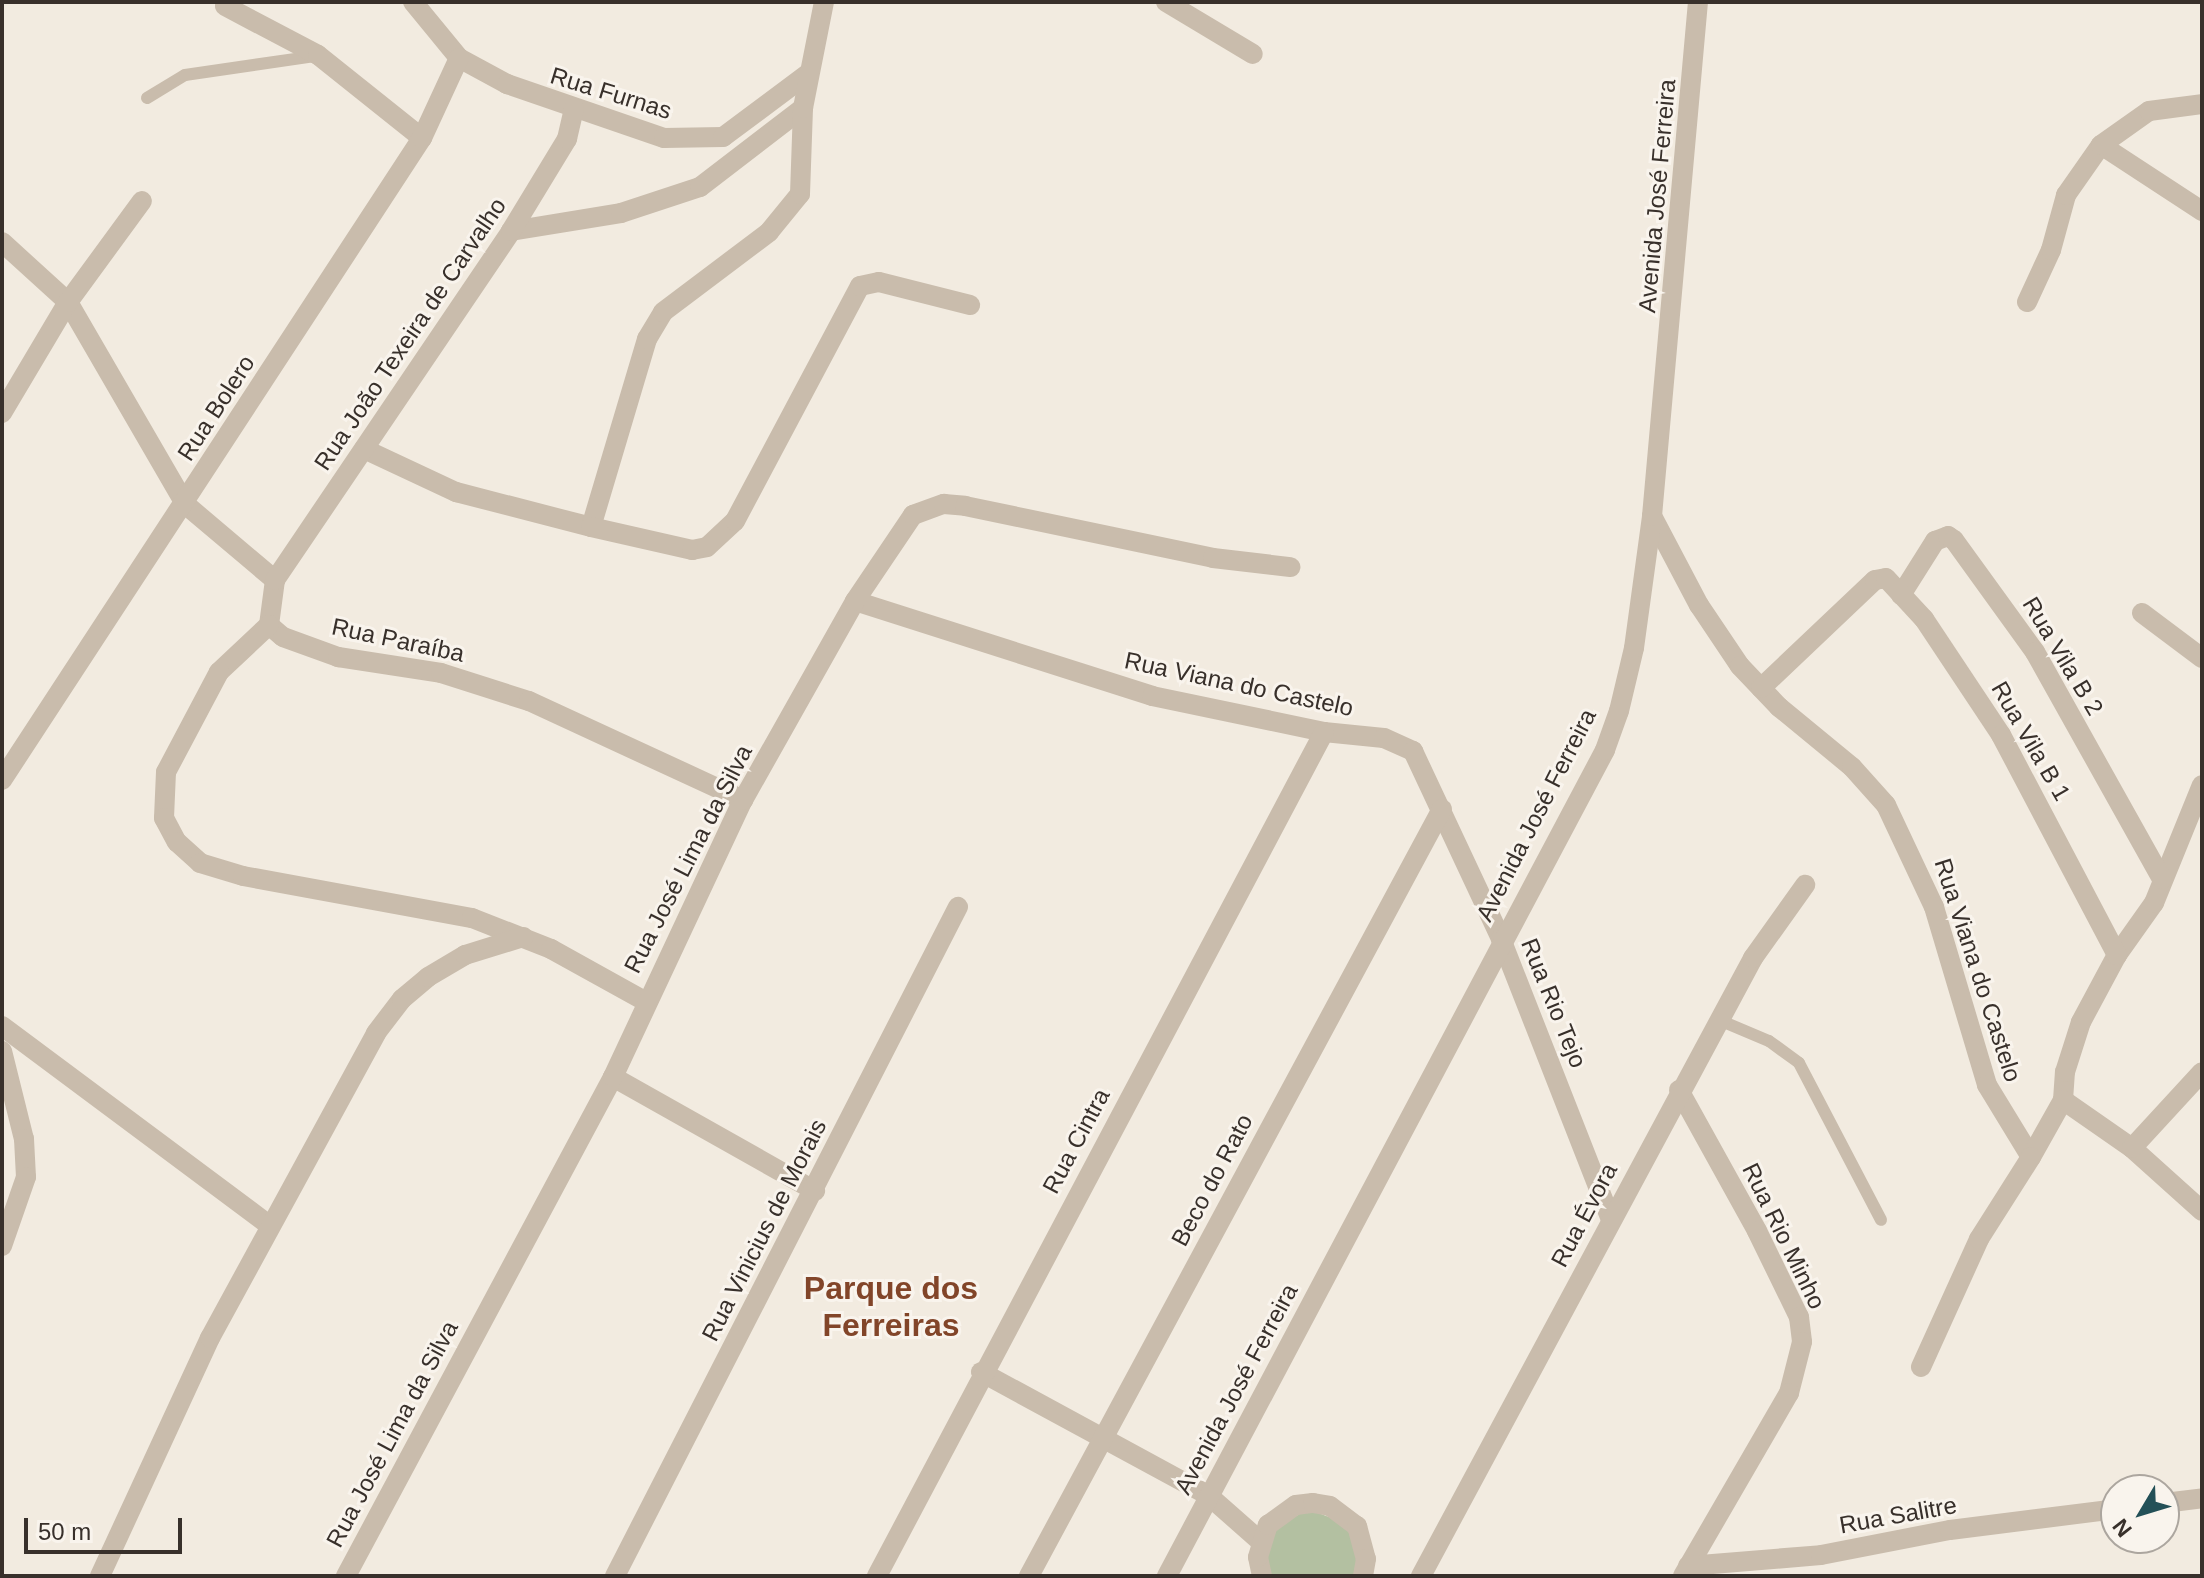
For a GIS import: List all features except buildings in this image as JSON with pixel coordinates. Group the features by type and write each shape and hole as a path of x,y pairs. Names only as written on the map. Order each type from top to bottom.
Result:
{"street":[{"name":"Rua Furnas","path":"413,2 459,58 536,98 664,138 723,137 809,73"},
{"path":"591,527 647,339 663,312 769,232 800,194 803,108 824,2"},
{"path":"1166,2 1253,54"},
{"path":"1201,2 1207,26"},
{"name":"Avenida José Ferreira","path":"1167,1576 1501,939 1605,750 1619,711 1634,648 1652,516 1698,2"},
{"path":"225,6 318,55 422,138"},
{"name":"Rua Bolero","path":"2,780 46,706 185,504 422,138 459,58"},
{"path":"2027,302 2051,250 2066,195 2101,145 2149,111 2202,104"},
{"path":"511,231 621,213 700,187 803,108"},
{"name":"Rua João Texeira de Carvalho","path":"275,580 511,231 567,139 574,109"},
{"path":"2101,145 2202,211"},
{"path":"2,413 68,302 142,201"},
{"path":"2,242 68,302 185,504 275,580 269,625 219,672 166,772 164,818 177,842 200,863 243,876 426,907 523,937 645,1001"},
{"path":"364,449 456,492 692,550 707,547 735,521 860,286 879,282 970,305"},
{"name":"Rua José Lima da Silva","path":"346,1576 613,1077 645,1001 743,800 855,601 913,515 944,504 1213,558 1290,567"},
{"name":"Rua Viana do Castelo","path":"1652,516 1719,637 1761,688 1852,767 1886,805 1934,907 1987,1085 2031,1157"},
{"name":"Rua Vila B 2","path":"1901,595 1935,541 1948,536 1954,540 2035,652 2162,879"},
{"name":"Rua Vila B 1","path":"1761,688 1875,580 1883,576 1924,619 2001,735 2117,955"},
{"name":"Rua Viana do Castelo","path":"855,601 1152,696 1324,732 1384,738 1413,751 1442,809"},
{"path":"2142,613 2202,658"},
{"name":"Rua Paraíba","path":"269,625 283,637 338,657 441,673 529,701 743,800"},
{"name":"Rua Cintra","path":"877,1576 981,1372 1324,732"},
{"path":"1921,1367 1979,1239 2063,1100 2071,1048 2117,955 2154,903 2202,785"},
{"name":"Rua Rio Tejo","path":"1442,809 1501,939 1611,1219"},
{"name":"Beco do Rato","path":"1029,1576 1442,809"},
{"name":"Rua Évora","path":"1421,1576 1679,1090 1776,918 1805,885"},
{"name":"Rua Vinicius de Morais","path":"615,1576 958,907"},
{"path":"100,1576 132,1498 268,1224 376,1033 402,999 465,955 523,937"},
{"path":"2,1026 268,1224"},
{"path":"2,1051 24,1139 26,1177 2,1246"},
{"path":"2132,1148 2202,1072"},
{"path":"613,1077 815,1191"},
{"name":"Rua Rio Minho","path":"1679,1090 1799,1317 1802,1342 1789,1393 1685,1571"},
{"path":"2063,1100 2132,1148 2202,1211"},
{"path":"981,1372 1209,1496 1260,1541"},
{"path":"2180,1501 2202,1498"},
{"path":"1262,1576 1260,1541 1268,1525 1288,1509 1313,1503 1330,1506 1357,1526 1366,1559 1363,1576"},
{"name":"Rua Salitre","path":"1685,1571 1821,1555 1950,1530 2100,1511"}],"lane":[{"path":"147,98 185,75 318,55"},
{"path":"1719,1020 1769,1041 1799,1063 1881,1220"}],"green space":[{"path":"1316,1512 1344,1523 1359,1551 1356,1576 1271,1576 1267,1555 1277,1528 1301,1513"}],"district":[{"name":"Parque dos Ferreiras","path":"891,1308"}]}
